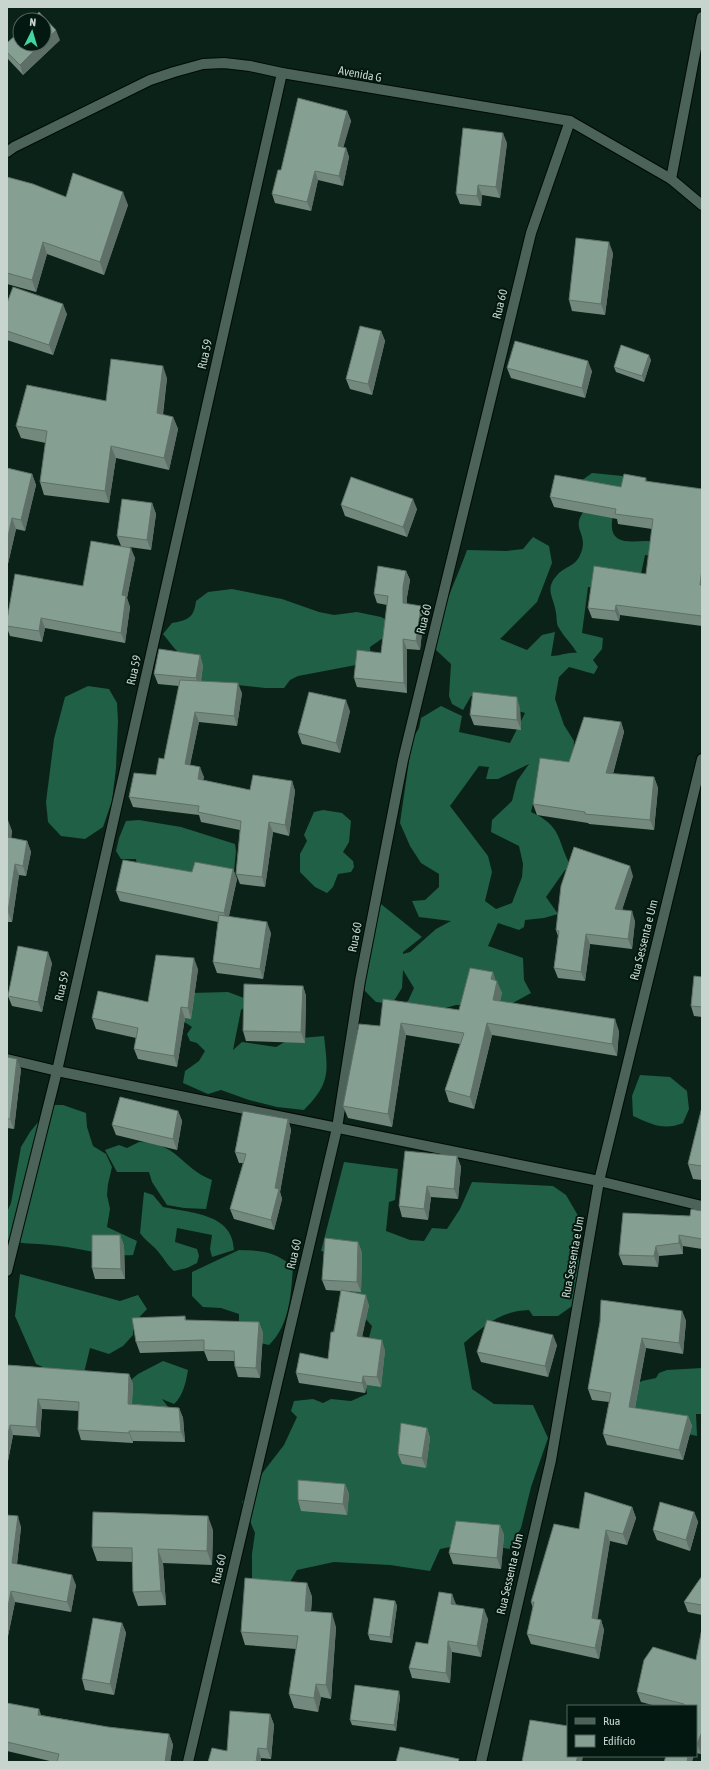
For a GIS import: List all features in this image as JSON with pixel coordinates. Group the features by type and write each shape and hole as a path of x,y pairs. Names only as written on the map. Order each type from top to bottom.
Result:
{"street":[{"path":"671,179 702,17"},
{"name":"Avenida G","path":"7,152 150,80 203,64 224,63 250,66 282,73 570,121 671,179 702,205"},
{"name":"Rua 59","path":"7,1271 57,1071 282,73"},
{"name":"Rua 60","path":"188,1762 337,1128 360,981 403,760 531,232 570,121"},
{"name":"Rua Sessenta e Um","path":"481,1762 551,1460 599,1181 702,759"},
{"path":"7,1059 57,1071 599,1181 702,1206"}],"green space":[{"path":"592,473 623,476 655,493 613,515 612,524 615,536 625,541 650,541 680,546 678,561 645,555 640,579 621,590 588,587 582,633 603,638 602,649 593,660 598,667 594,674 569,667 559,677 555,699 564,725 574,741 573,760 568,765 542,766 531,812 549,823 554,829 572,868 565,870 546,897 558,914 544,918 525,920 524,927 519,930 498,923 488,946 523,958 524,980 531,993 511,1004 456,1005 445,1008 440,1022 400,1004 408,1001 414,988 403,970 402,988 392,1004 376,1002 364,990 376,900 422,937 403,952 403,954 410,952 436,929 451,921 419,917 412,901 425,900 439,887 439,874 421,863 410,846 400,823 412,740 419,728 421,718 441,706 462,716 459,732 510,743 525,713 471,696 463,710 452,704 449,696 451,664 436,650 437,637 443,611 467,550 506,551 523,549 533,537 549,546 552,563 537,602 500,639 527,650 542,635 555,632 551,656 577,653 558,626 550,588 554,579 559,573 578,559 582,550 583,544 579,521 585,510 581,481","holes":["529,764 517,781 512,801 492,820 491,832 519,846 523,864 522,877 512,903 496,909 485,901 492,872 488,856 450,806 479,766 489,767 486,779 498,779"]},
{"path":"232,589 282,599 319,612 334,615 357,612 381,617 391,622 383,638 370,647 371,661 298,676 290,680 284,688 265,688 191,680 196,668 175,649 163,634 172,623 182,621 192,615 196,601 208,592"},
{"path":"88,686 109,689 117,703 118,721 116,768 112,801 103,827 85,839 61,836 48,822 46,802 54,739 65,697"},
{"path":"323,810 342,813 351,821 349,842 343,852 353,861 354,867 351,872 338,874 333,887 327,893 315,887 300,872 300,854 307,841 304,835 314,812"},
{"path":"139,820 181,827 235,844 236,851 233,882 137,867 136,859 121,859 116,851 119,838 126,821"},
{"path":"228,992 252,1001 241,1010 233,1050 242,1042 276,1047 290,1039 324,1036 327,1068 326,1076 319,1092 304,1110 277,1107 249,1100 221,1090 208,1094 183,1083 185,1071 199,1061 205,1051 197,1043 190,1041 187,1034 192,1027 180,1019 191,993"},
{"path":"640,1075 670,1077 687,1091 689,1109 683,1123 670,1126 658,1126 633,1116 632,1096"},
{"path":"52,1105 63,1105 86,1113 87,1127 93,1146 106,1154 112,1167 107,1195 110,1209 107,1227 137,1241 133,1255 112,1255 60,1246 23,1243 7,1239 7,1212 11,1203 21,1147 30,1132"},
{"path":"139,1142 152,1143 162,1146 178,1156 193,1169 212,1180 206,1209 184,1208 167,1205 152,1182 149,1172 117,1172 105,1150 119,1145 127,1148"},
{"path":"344,1162 398,1169 395,1200 389,1202 386,1231 410,1240 424,1241 432,1228 447,1229 460,1209 472,1182 553,1186 566,1195 580,1219 576,1247 579,1259 578,1275 572,1306 558,1316 533,1316 529,1310 510,1313 501,1316 486,1325 464,1343 472,1389 494,1404 533,1405 548,1438 531,1487 521,1528 510,1549 471,1543 440,1549 430,1571 390,1565 334,1562 297,1570 282,1596 252,1589 252,1554 255,1533 242,1502 284,1445 297,1417 291,1411 294,1401 313,1399 323,1403 331,1399 351,1401 367,1394 362,1365 372,1326 363,1316 334,1254 321,1251"},
{"path":"144,1192 153,1195 163,1207 197,1213 218,1222 226,1229 232,1238 234,1250 212,1257 210,1249 212,1235 177,1228 175,1242 197,1249 199,1256 197,1263 187,1268 174,1271 158,1251 140,1233"},
{"path":"239,1250 268,1253 279,1257 293,1266 290,1298 285,1319 276,1337 269,1345 260,1343 239,1322 239,1314 221,1308 203,1307 192,1296 192,1272"},
{"path":"20,1274 120,1301 138,1295 147,1309 133,1324 133,1335 123,1346 109,1354 90,1348 83,1377 59,1374 36,1364 15,1316"},
{"path":"163,1361 188,1370 182,1393 174,1404 162,1399 169,1408 135,1429 125,1385 138,1374"},
{"path":"702,1368 702,1414 696,1414 697,1436 679,1432 630,1430 632,1386 642,1381 656,1378 659,1373 667,1370"}],"building":[{"path":"52,26 56,30 52,34"},
{"path":"12,38 12,52 33,52 20,65 7,52 7,43"},
{"path":"298,98 347,111 338,146 346,148 339,176 315,171 307,202 272,194 278,170 281,170"},
{"path":"463,128 503,133 496,187 478,185 477,196 456,194"},
{"path":"73,173 123,192 100,262 43,242 32,280 7,273 7,177 33,184 66,197"},
{"path":"576,238 609,242 601,304 569,300"},
{"path":"13,287 63,304 49,345 7,331 7,303"},
{"path":"360,326 381,331 368,384 346,379"},
{"path":"515,341 588,361 582,388 507,368"},
{"path":"621,345 649,355 642,376 614,367"},
{"path":"111,359 163,366 157,413 173,417 164,458 111,446 105,491 40,482 47,431 16,426 27,385 106,401"},
{"path":"7,468 32,474 21,520 12,518 7,541"},
{"path":"624,474 646,478 645,481 702,489 702,569 700,585 702,585 702,616 616,605 615,611 588,608 594,566 646,574 653,519 615,514 616,509 550,497 555,475 621,487"},
{"path":"351,477 413,499 403,527 341,505"},
{"path":"122,499 152,503 147,540 117,536"},
{"path":"91,541 131,548 122,595 126,596 121,633 41,618 39,631 7,626 15,574 83,586"},
{"path":"378,566 406,571 403,587 403,603 421,606 416,641 403,639 404,683 354,678 357,650 381,653 388,596 374,594"},
{"path":"159,649 200,655 196,678 154,674"},
{"path":"180,680 238,683 234,716 195,712 185,764 200,767 198,779 250,790 253,775 292,781 285,825 269,822 262,877 236,874 241,821 198,812 199,806 129,797 134,773 156,775 159,758 164,759"},
{"path":"309,692 346,700 336,743 298,733"},
{"path":"473,692 517,697 517,720 470,715"},
{"path":"584,717 621,722 606,773 654,777 650,820 585,814 585,812 533,804 540,758 569,762"},
{"path":"7,837 27,841 23,866 15,864 8,912 7,912"},
{"path":"574,847 630,866 615,909 632,911 628,939 586,934 581,972 554,968 559,931 556,930 561,886"},
{"path":"123,860 192,872 195,862 233,869 224,913 116,891"},
{"path":"219,915 267,922 260,969 213,962"},
{"path":"18,946 48,952 38,1002 8,996"},
{"path":"156,955 194,958 188,1008 181,1007 174,1056 134,1049 138,1028 92,1018 98,991 148,1002"},
{"path":"470,968 493,972 491,979 497,981 493,1000 615,1019 612,1044 487,1023 470,1097 445,1090 464,1033 401,1023 388,1114 343,1106 359,1024 380,1026 383,999 459,1010"},
{"path":"694,976 702,977 702,1007 691,1006"},
{"path":"244,984 303,986 301,1032 243,1031"},
{"path":"7,1057 17,1059 10,1119 7,1119"},
{"path":"120,1097 178,1111 173,1139 112,1125"},
{"path":"702,1107 702,1166 688,1164"},
{"path":"243,1111 288,1119 275,1188 279,1189 271,1220 230,1209 246,1154 235,1152"},
{"path":"405,1151 457,1156 454,1189 427,1186 424,1209 399,1206"},
{"path":"691,1209 702,1211 702,1239 679,1235 679,1243 656,1246 654,1256 619,1255 623,1213 690,1216"},
{"path":"92,1235 120,1235 121,1269 92,1268"},
{"path":"325,1238 358,1242 357,1282 322,1280"},
{"path":"341,1290 366,1295 357,1336 382,1340 377,1377 363,1376 362,1383 296,1373 300,1353 328,1359 331,1332 334,1332"},
{"path":"601,1300 682,1311 679,1343 642,1338 629,1407 688,1416 679,1450 603,1434 611,1393 588,1389 600,1322"},
{"path":"185,1316 185,1320 259,1322 256,1368 235,1367 234,1351 204,1350 204,1340 136,1342 132,1318"},
{"path":"487,1320 553,1335 545,1366 477,1352"},
{"path":"7,1365 129,1374 128,1404 179,1408 181,1432 129,1431 129,1433 78,1430 79,1402 38,1399 36,1427 10,1425 7,1438"},
{"path":"401,1423 427,1428 422,1458 398,1454"},
{"path":"298,1480 345,1484 343,1504 298,1500"},
{"path":"585,1492 632,1507 623,1534 606,1530 592,1618 601,1620 595,1648 527,1634 534,1602 531,1602 554,1524 579,1529"},
{"path":"660,1502 694,1512 686,1540 653,1530"},
{"path":"93,1512 208,1516 207,1551 158,1549 161,1591 133,1592 132,1548 92,1547"},
{"path":"7,1515 18,1516 12,1563 72,1575 67,1602 11,1591 7,1612"},
{"path":"456,1521 500,1525 497,1558 449,1553"},
{"path":"702,1576 702,1605 684,1602"},
{"path":"245,1578 307,1583 305,1611 332,1613 326,1685 316,1684 314,1698 289,1694 298,1636 241,1632"},
{"path":"439,1592 452,1594 451,1604 484,1609 477,1646 448,1641 446,1673 409,1668 416,1642 428,1644"},
{"path":"374,1598 395,1601 390,1637 368,1634"},
{"path":"93,1618 122,1623 110,1684 82,1679"},
{"path":"702,1628 702,1732 697,1744 697,1705 684,1705 637,1692 644,1660 653,1647 696,1660"},
{"path":"355,1685 399,1691 394,1725 350,1720"},
{"path":"7,1703 39,1709 38,1715 108,1727 169,1734 165,1762 57,1762 59,1754 7,1742"},
{"path":"230,1711 270,1714 267,1749 258,1748 256,1762 208,1762 212,1748 227,1751"},
{"path":"530,1720 567,1726 567,1757 578,1757 576,1762 522,1762"},
{"path":"400,1747 459,1759 458,1762 396,1762"},
{"path":"666,1757 688,1757 687,1762 664,1762"}]}
